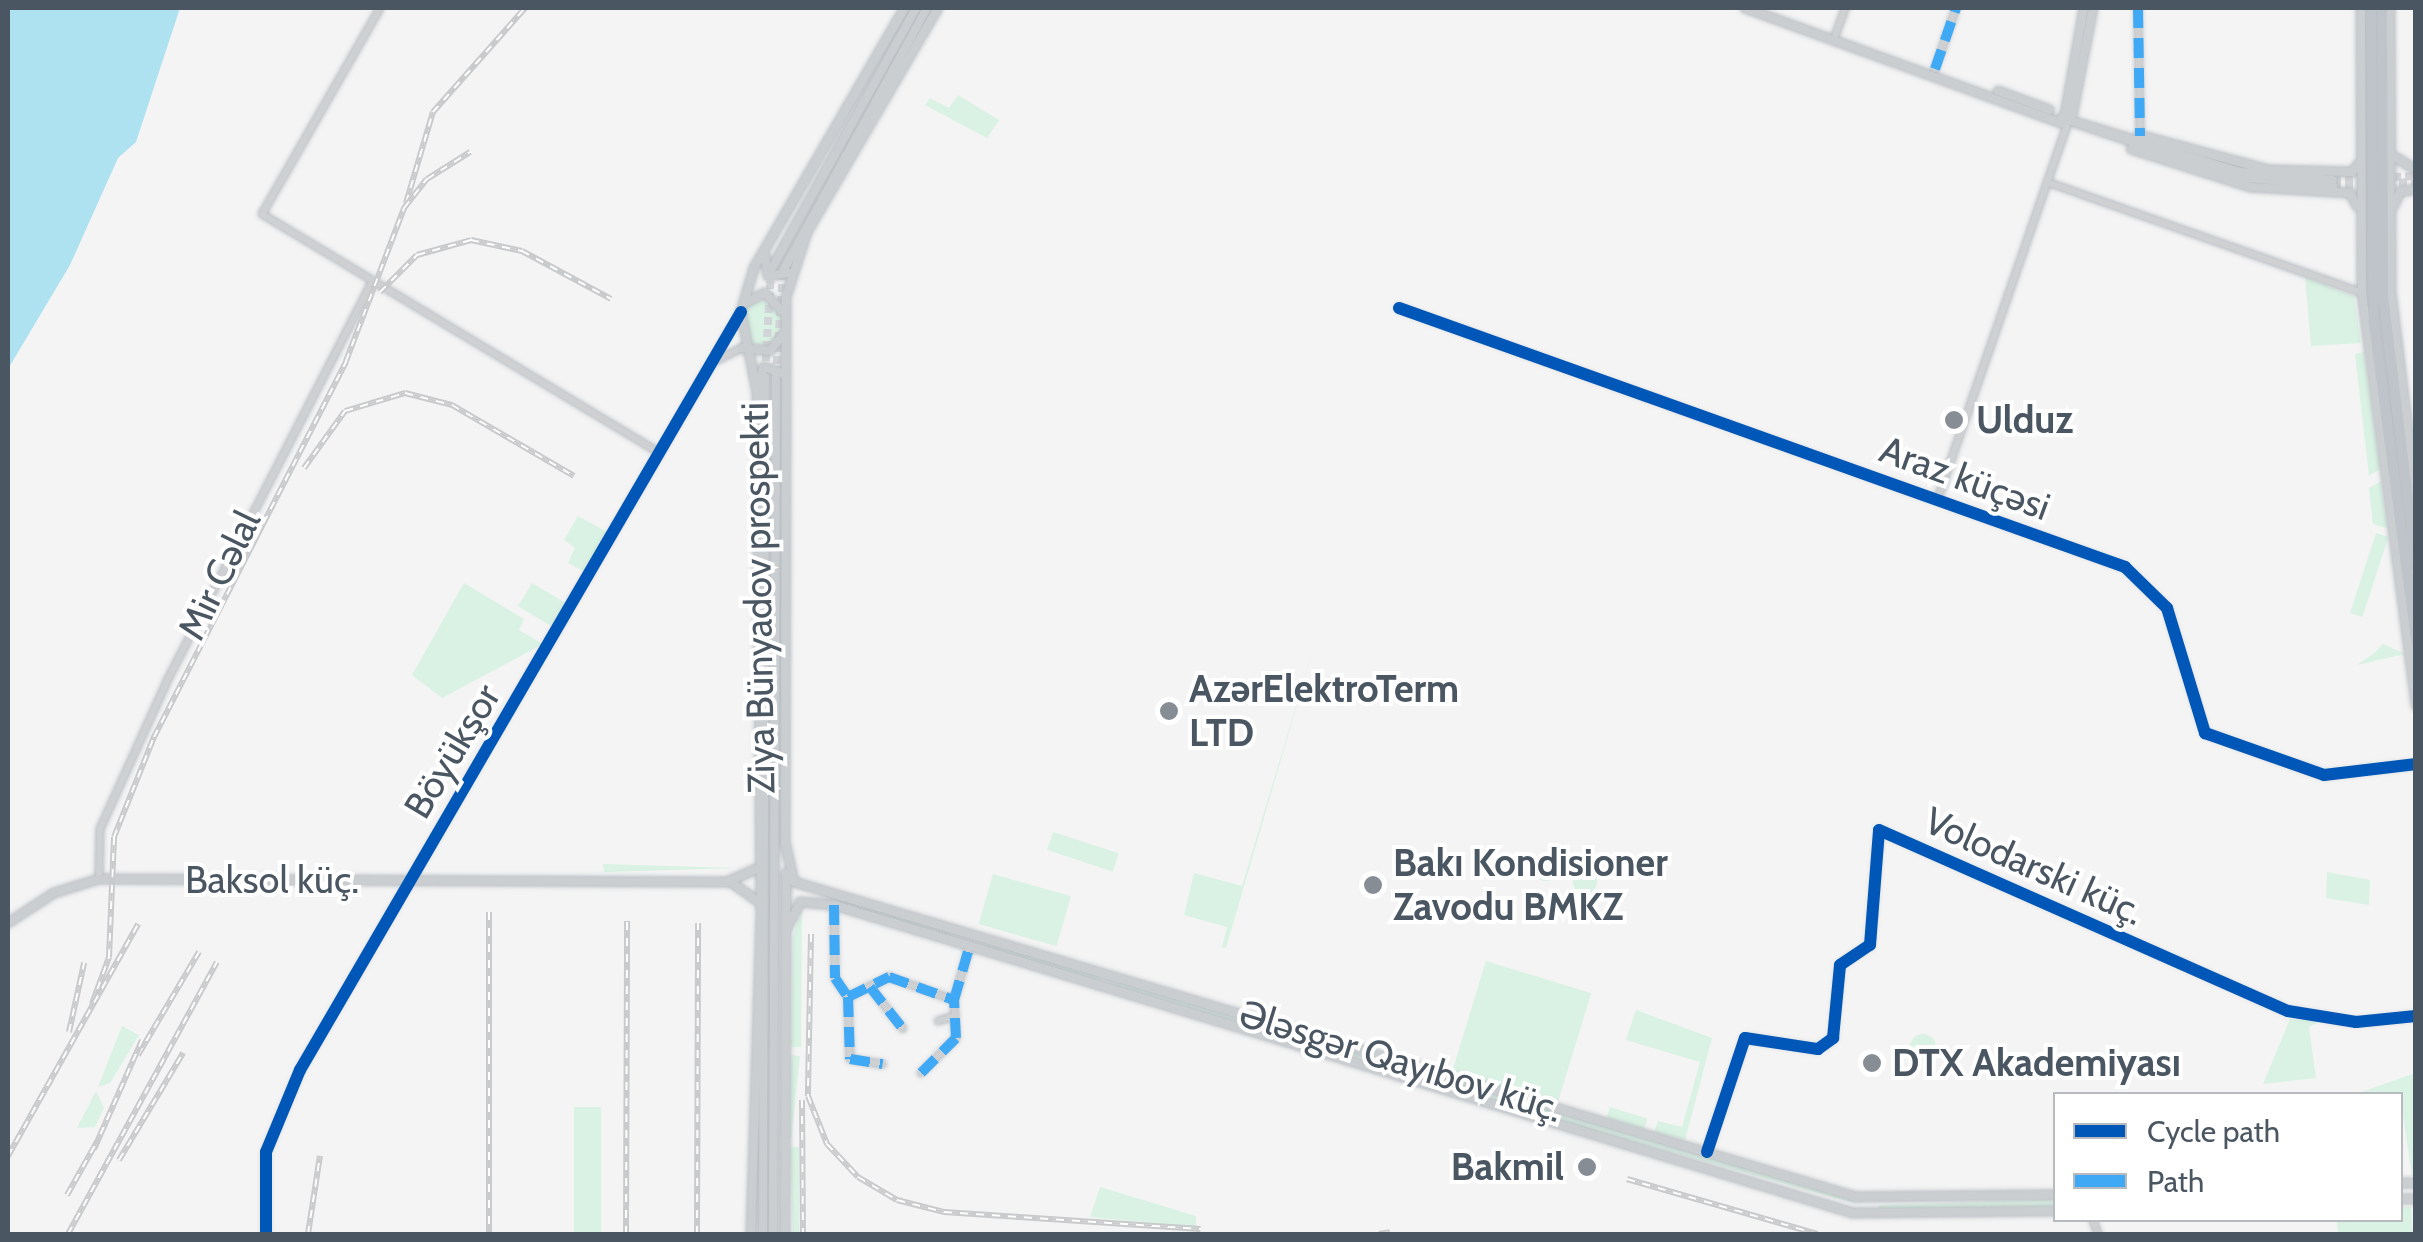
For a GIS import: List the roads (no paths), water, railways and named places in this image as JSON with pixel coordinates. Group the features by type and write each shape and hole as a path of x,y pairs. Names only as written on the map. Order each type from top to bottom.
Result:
{"highway":[{"path":"2371,8 2372,296 2416,638"},
{"path":"2382,8 2383,296 2416,564"}],"main road":[{"name":"Ziya Bünyadov prospekti","path":"751,1234 762,844 757,392 742,348 741,312 768,242 905,8"},
{"path":"772,268 916,8"},
{"path":"783,270 927,8"},
{"name":"Ziya Bünyadov prospekti","path":"784,1234 784,330 793,265 938,8"},
{"path":"1745,8 2042,106 2112,142 2252,179 2334,183 2356,171 2362,153"},
{"path":"1760,8 2068,120 2240,172 2334,183"},
{"path":"2068,120 2066,98 2084,8"},
{"path":"2068,120 2094,8"},
{"path":"2361,8 2361,280"},
{"path":"2390,8 2390,216 2416,496"},
{"path":"2042,106 2066,98"},
{"path":"2116,132 2242,166 2334,183 2356,199 2362,292 2416,704"},
{"path":"2391,150 2412,170 2402,183 2414,190"},
{"path":"2390,216 2398,194 2414,190"},
{"path":"768,242 768,276 783,278 793,265"},
{"path":"741,312 751,295 765,293 779,303 784,330 770,351 742,348"},
{"path":"757,392 768,365 785,383"},
{"name":"Ziya Bünyadov prospekti","path":"765,376 778,804 773,1234"},
{"name":"Ziya Bünyadov prospekti","path":"763,1234 776,376"},
{"path":"772,675 785,716"},
{"path":"760,734 772,675"},
{"path":"778,804 785,733"},
{"name":"Ələsgər Qayıbov küç.","path":"786,842 792,880 1860,1198 1879,1202 2053,1195"},
{"path":"727,882 755,875 762,844"},
{"name":"Baksol küç.","path":"8,923 64,888 99,879 727,882"},
{"path":"727,882 752,889 761,909"},
{"path":"786,930 800,902 834,906 838,892"},
{"name":"Ələsgər Qayıbov küç.","path":"834,906 1853,1213 1878,1218 2053,1211"},
{"path":"763,1140 757,1050 768,931"},
{"path":"966,931 970,948"},
{"path":"1106,990 1110,974"},
{"path":"773,1234 784,1140 776,1051"},
{"path":"1382,1073 1388,1056"},
{"path":"1483,1102 1488,1086"},
{"path":"1853,1213 1860,1198"},
{"path":"1878,1218 1872,1210 1879,1202"}],"street":[{"path":"380,8 262,214 660,453"},
{"path":"1834,36 1844,8"},
{"path":"1935,70 1956,8"},
{"path":"2138,8 2140,136"},
{"path":"1938,498 2068,120"},
{"path":"2047,182 2362,292"},
{"name":"Mir Cəlal","path":"99,879 100,829 166,682 374,280"},
{"name":"Araz küçəsi","path":"1399,308 1938,498 2148,581 2167,608 2194,713 2211,736 2324,775 2416,764"},
{"name":"Böyükşor","path":"266,1234 264,1163 278,1114 741,312"},
{"path":"708,370 742,348"},
{"name":"Volodarski küç.","path":"1707,1152 1745,1038 1818,1049 1836,1032 1840,965 1870,946 1879,830 2288,1011 2356,1022 2416,1016"},
{"path":"834,906 835,978 848,997 850,1059 883,1064"},
{"path":"921,1073 956,1038 954,1000 970,948"},
{"path":"848,997 894,978 954,1000"},
{"path":"870,987 903,1029"},
{"path":"938,1021 954,1016"}],"water":[{"path":"8,8 180,8 136,142 118,158 70,265 8,369"}],"tunnel":[{"path":"2333,180 2416,176"},
{"path":"2387,183 2416,182"},
{"path":"2333,186 2368,184"},
{"path":"776,376 783,271"},
{"path":"765,373 771,272"}],"railway":[{"path":"406,203 433,112 525,8"},
{"path":"92,1004 109,957 114,837 154,737 346,361 404,208 427,179 470,152"},
{"path":"380,292 417,255 471,240 522,251 611,299"},
{"path":"304,468 345,411 405,393 452,405 574,476"},
{"path":"489,912 489,1234"},
{"path":"626,1234 627,921"},
{"path":"697,1234 698,923"},
{"path":"8,1156 138,924"},
{"path":"811,934 808,1096 827,1144 858,1177 897,1200 944,1212 1200,1229"},
{"path":"138,1055 199,952"},
{"path":"68,1234 217,962"},
{"path":"69,1032 84,963"},
{"path":"94,1149 142,1040"},
{"path":"119,1160 183,1053"},
{"path":"802,1100 803,1234"},
{"path":"67,1195 98,1140"},
{"path":"308,1234 320,1156"},
{"path":"1627,1179 1817,1234"},
{"path":"1379,1234 1390,1232"}],"place":[{"name":"Ulduz","path":"1954,420"},
{"name":"AzərElektroTerm LTD","path":"1169,711"},
{"name":"Bakı Kondisioner Zavodu BMKZ","path":"1373,885"},
{"name":"DTX Akademiyası","path":"1872,1063"},
{"name":"Bakmil","path":"1587,1167"}]}
